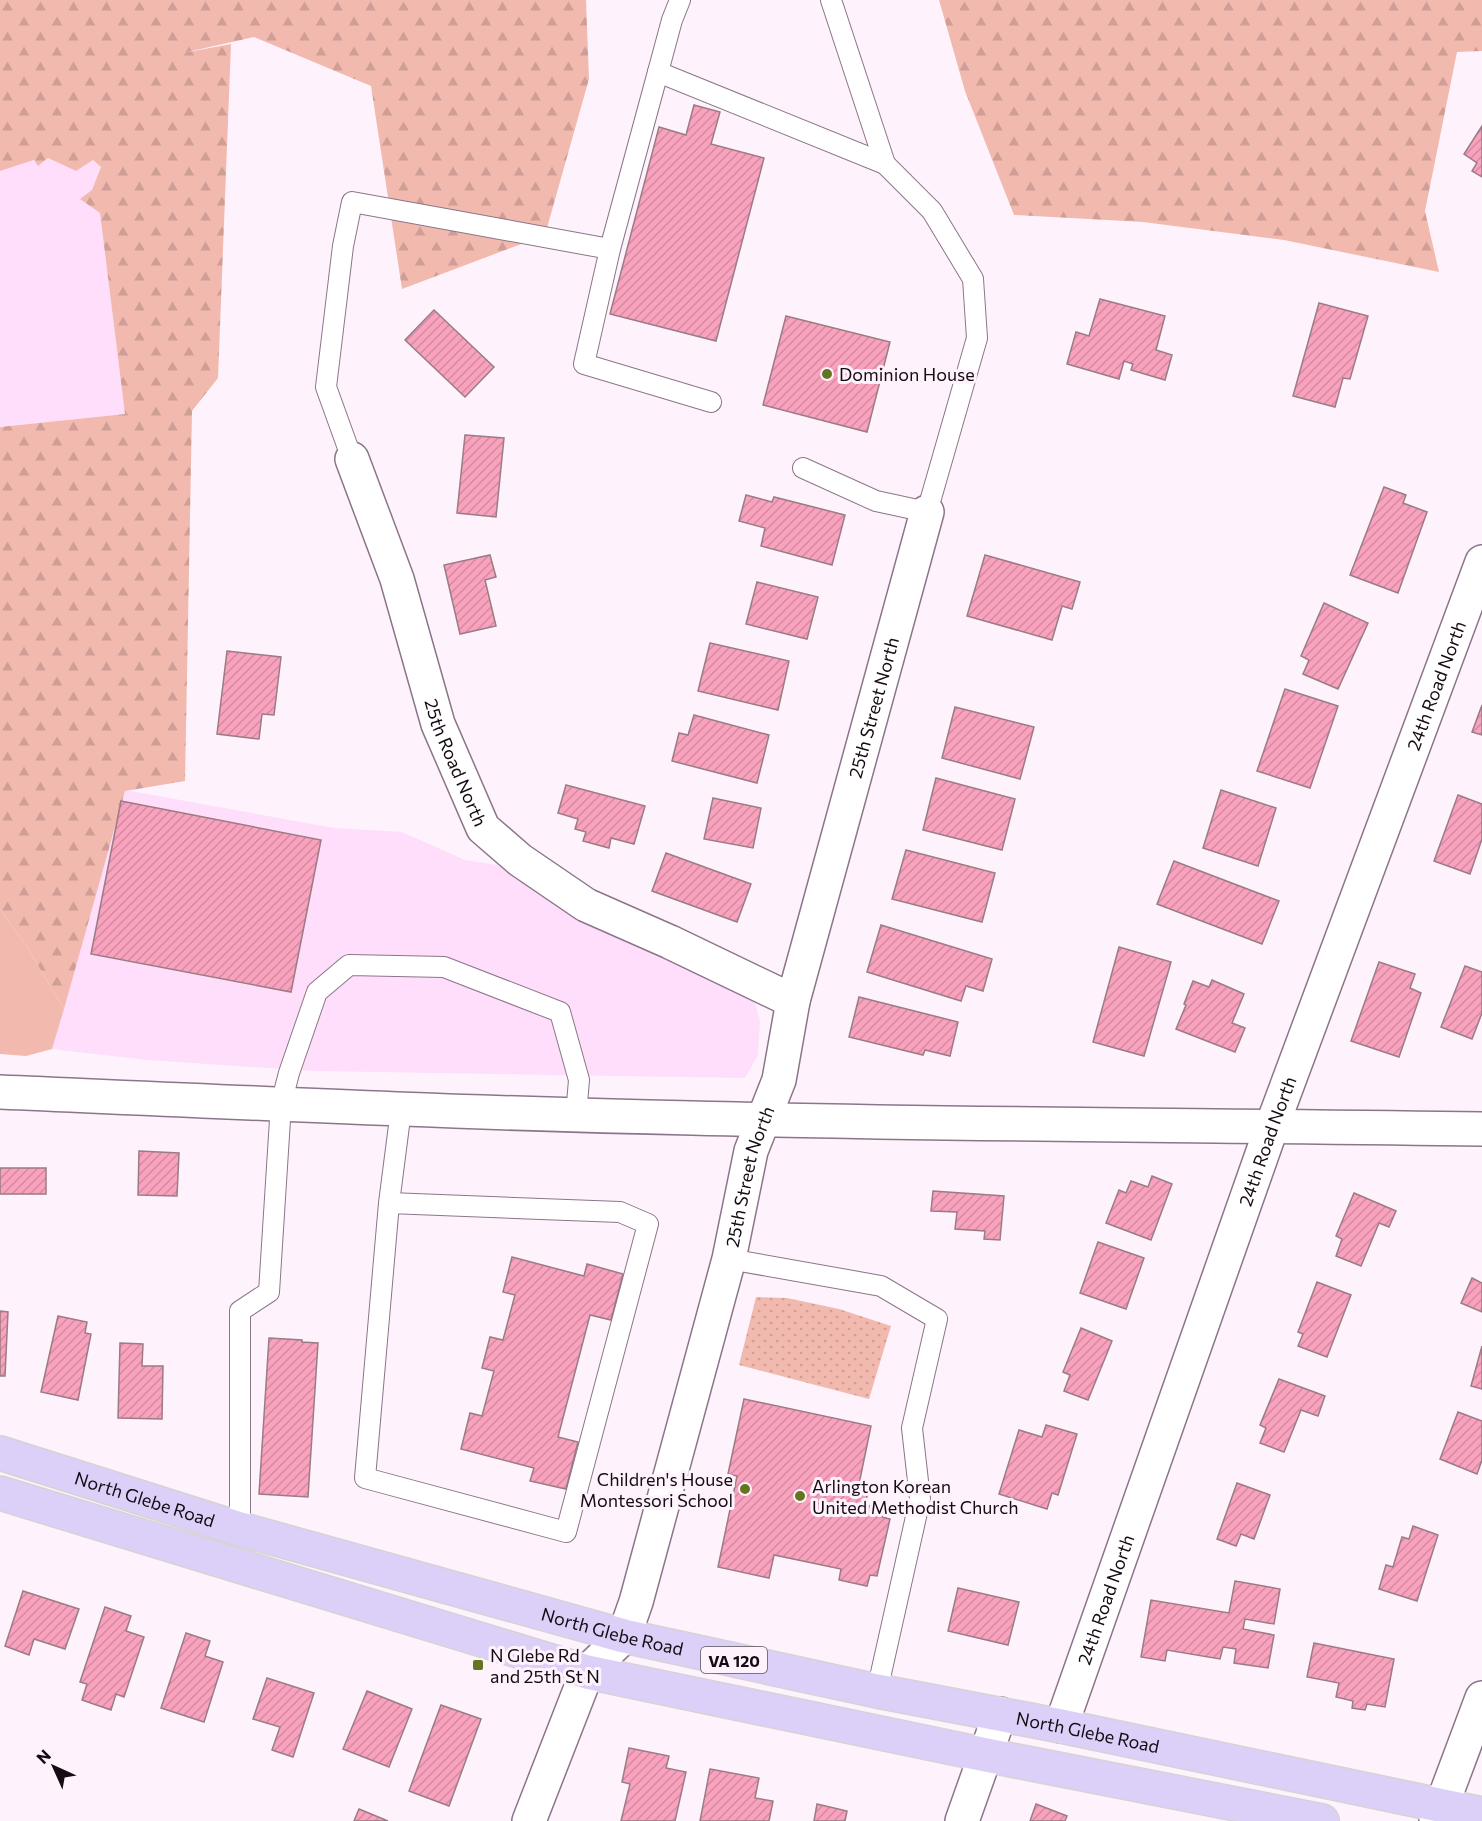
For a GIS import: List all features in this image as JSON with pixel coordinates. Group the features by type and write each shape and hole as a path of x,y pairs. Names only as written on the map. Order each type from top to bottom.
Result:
{"main road":[{"name":"North Glebe Road","path":"0,1453 240,1529 624,1636 877,1691 1061,1726 1439,1814 1482,1814"},
{"name":"North Glebe Road","path":"0,1493 587,1672 986,1755 1322,1821"}],"street":[{"name":"25th Road North","path":"352,459 397,579 438,724 483,828 520,860 586,905 793,1000"},
{"name":"25th Street North","path":"529,1821 587,1672 624,1636 642,1581 729,1259 751,1151 779,1080 793,1000 927,512"},
{"name":"24th Road North","path":"1061,1726 1272,1126 1482,562"},
{"path":"0,1092 401,1110 576,1115 1058,1125 1482,1130"},
{"path":"1439,1814 1482,1698"},
{"path":"962,1821 1000,1714"}],"lane":[{"path":"680,0 672,20 610,249 584,364 711,402"},
{"path":"831,0 885,164"},
{"path":"658,72 885,164 932,212 973,279 977,338 927,512 876,501 803,468"},
{"path":"352,459 326,387 343,246 352,202 610,249"},
{"path":"240,1529 240,1311 269,1292 281,1104 289,1073 317,992 349,965 444,967 560,1012 579,1080 576,1115"},
{"path":"389,1203 620,1212 648,1224 566,1532 365,1478 389,1203 401,1110"},
{"path":"729,1259 881,1286 937,1319 912,1428 920,1499 877,1691"}],"shaded area":[{"path":"48,158 76,171 93,160 101,167 92,191 100,213 125,414 0,427 0,171 35,160 38,166"},
{"path":"125,790 334,828 402,832 465,860 497,865 546,895 727,986 755,1003 760,1020 758,1055 745,1078 314,1071 147,1060 52,1049"}],"green space":[{"path":"0,0 586,0 589,79 545,235 402,289 371,86 254,37 183,53 231,44 218,378 192,411 185,781 125,791 64,1009 27,947 0,909 0,427 125,414 100,213 80,199 92,190 101,167 93,160 76,171 48,158 38,166 34,160 0,171"},
{"path":"939,0 1482,0 1482,51 1457,52 1425,211 1439,272 1284,240 1143,222 1014,215 965,91"},
{"path":"0,909 27,947 64,1009 52,1049 26,1056 0,1054"},
{"path":"756,1297 787,1298 839,1309 891,1326 869,1399 739,1365"}],"building":[{"path":"694,105 720,112 711,144 764,158 716,341 610,314 659,127 686,135"},
{"path":"1482,126 1482,177 1472,171 1477,163 1464,154"},
{"path":"1100,299 1165,316 1156,350 1172,355 1165,380 1131,370 1133,364 1124,361 1119,379 1067,364 1076,332 1089,336"},
{"path":"1319,303 1368,316 1350,379 1343,378 1335,407 1293,396"},
{"path":"434,310 494,367 465,397 405,340"},
{"name":"Dominion House","path":"786,316 890,342 867,432 763,405"},
{"path":"465,435 504,438 496,517 457,513"},
{"path":"1384,487 1406,495 1403,503 1427,512 1398,593 1350,575"},
{"path":"746,495 772,502 774,497 845,515 832,565 761,546 765,528 739,521"},
{"path":"490,555 496,577 485,580 496,626 460,634 444,565"},
{"path":"985,555 1080,582 1072,609 1062,606 1052,640 967,616"},
{"path":"757,582 818,597 807,639 746,624"},
{"path":"1324,603 1368,623 1338,689 1303,674 1309,660 1301,656"},
{"path":"710,643 789,661 778,710 698,691"},
{"path":"227,651 281,657 274,715 262,714 259,739 217,734"},
{"path":"1285,689 1338,706 1310,788 1257,771"},
{"path":"1482,705 1482,735 1472,732"},
{"path":"955,707 1034,727 1020,779 942,758"},
{"path":"694,715 769,735 757,783 672,761 679,733 688,735"},
{"path":"936,778 1015,799 1002,850 923,830"},
{"path":"566,785 645,806 634,844 611,838 609,848 583,841 586,832 575,829 578,819 558,813"},
{"path":"1221,790 1276,808 1258,866 1203,848"},
{"path":"1458,795 1482,804 1482,839 1470,874 1434,861"},
{"path":"713,798 761,808 753,848 704,839"},
{"path":"121,801 321,840 291,992 91,954"},
{"path":"906,850 995,873 982,922 892,899"},
{"path":"666,853 751,884 737,922 652,891"},
{"path":"1174,861 1279,901 1262,944 1157,904"},
{"path":"881,925 992,959 983,991 966,986 961,1001 867,972"},
{"path":"1119,947 1171,962 1144,1056 1093,1042"},
{"path":"1379,962 1415,974 1410,988 1421,993 1399,1057 1351,1041"},
{"path":"1465,966 1482,972 1482,1013 1472,1039 1441,1027"},
{"path":"1212,980 1244,994 1232,1023 1245,1028 1235,1052 1176,1029 1193,981 1209,987"},
{"path":"859,997 958,1022 950,1056 925,1050 923,1055 849,1037"},
{"path":"139,1151 179,1153 177,1196 138,1195"},
{"path":"0,1168 46,1168 46,1194 0,1194"},
{"path":"1152,1176 1172,1184 1151,1240 1106,1223 1119,1190 1126,1193 1131,1181 1148,1187"},
{"path":"933,1191 1004,1196 1000,1240 984,1239 985,1231 955,1229 957,1212 931,1211"},
{"path":"1354,1193 1396,1211 1389,1227 1379,1223 1361,1266 1336,1256 1342,1239 1336,1236"},
{"path":"1098,1242 1144,1258 1126,1309 1080,1293"},
{"path":"512,1257 584,1276 587,1264 623,1274 611,1320 590,1315 558,1437 578,1442 566,1489 530,1481 534,1468 461,1449 470,1413 482,1416 494,1371 482,1368 490,1337 503,1340 515,1295 503,1292"},
{"path":"1472,1278 1482,1283 1482,1312 1461,1303"},
{"path":"1317,1282 1351,1295 1327,1357 1298,1346 1303,1334 1298,1332"},
{"path":"0,1311 8,1312 5,1376 0,1376"},
{"path":"58,1316 87,1322 85,1333 91,1334 78,1400 41,1392"},
{"path":"1081,1328 1112,1341 1088,1400 1064,1391 1070,1375 1063,1372"},
{"path":"269,1338 318,1343 308,1497 259,1494"},
{"path":"120,1343 143,1344 142,1366 163,1366 162,1419 118,1418"},
{"path":"1482,1346 1482,1389 1471,1386"},
{"path":"1279,1379 1325,1396 1318,1416 1301,1410 1284,1452 1260,1443 1266,1428 1260,1425"},
{"name":"Arlington Korean United Methodist Church","path":"744,1399 871,1426 859,1484 869,1487 865,1505 883,1509 882,1517 890,1519 877,1576 870,1575 867,1586 839,1580 841,1569 774,1555 769,1578 718,1567 737,1476 728,1474"},
{"path":"1458,1412 1482,1421 1482,1460 1477,1474 1440,1459"},
{"path":"1046,1425 1077,1434 1058,1495 1052,1493 1047,1509 999,1494 1019,1430 1042,1437"},
{"path":"1237,1483 1270,1495 1254,1539 1241,1534 1236,1546 1217,1539"},
{"path":"1413,1526 1438,1535 1417,1601 1379,1589 1386,1565 1393,1567 1402,1537 1409,1539"},
{"path":"1235,1581 1280,1589 1274,1624 1245,1619 1243,1629 1274,1635 1268,1668 1234,1663 1236,1649 1223,1647 1220,1659 1167,1650 1165,1661 1141,1657 1151,1600 1229,1613"},
{"path":"958,1588 1019,1602 1008,1645 948,1631"},
{"path":"23,1591 79,1609 65,1649 34,1639 29,1655 5,1646"},
{"path":"105,1607 131,1616 126,1631 144,1637 124,1697 116,1694 111,1710 82,1700 87,1684 80,1682"},
{"path":"186,1633 210,1641 205,1656 223,1662 204,1722 161,1708"},
{"path":"1314,1643 1394,1659 1385,1707 1367,1704 1365,1710 1352,1708 1353,1701 1336,1697 1339,1683 1307,1677"},
{"path":"267,1678 314,1693 293,1757 272,1750 280,1727 253,1719"},
{"path":"367,1691 412,1709 389,1767 343,1749"},
{"path":"441,1705 481,1719 449,1806 409,1791"},
{"path":"629,1748 669,1756 666,1768 686,1772 675,1821 621,1821 630,1784 622,1782"},
{"path":"710,1769 759,1778 755,1798 773,1801 769,1821 700,1821"},
{"path":"817,1804 847,1811 845,1821 814,1821"},
{"path":"1036,1804 1067,1816 1065,1821 1030,1821"},
{"path":"359,1809 388,1821 354,1821"}],"place":[{"name":"Dominion House","path":"827,374"},
{"name":"Children's House Montessori School","path":"745,1489"},
{"name":"Arlington Korean United Methodist Church","path":"800,1496"},
{"name":"N Glebe Rd and 25th St N","path":"478,1665"}]}
